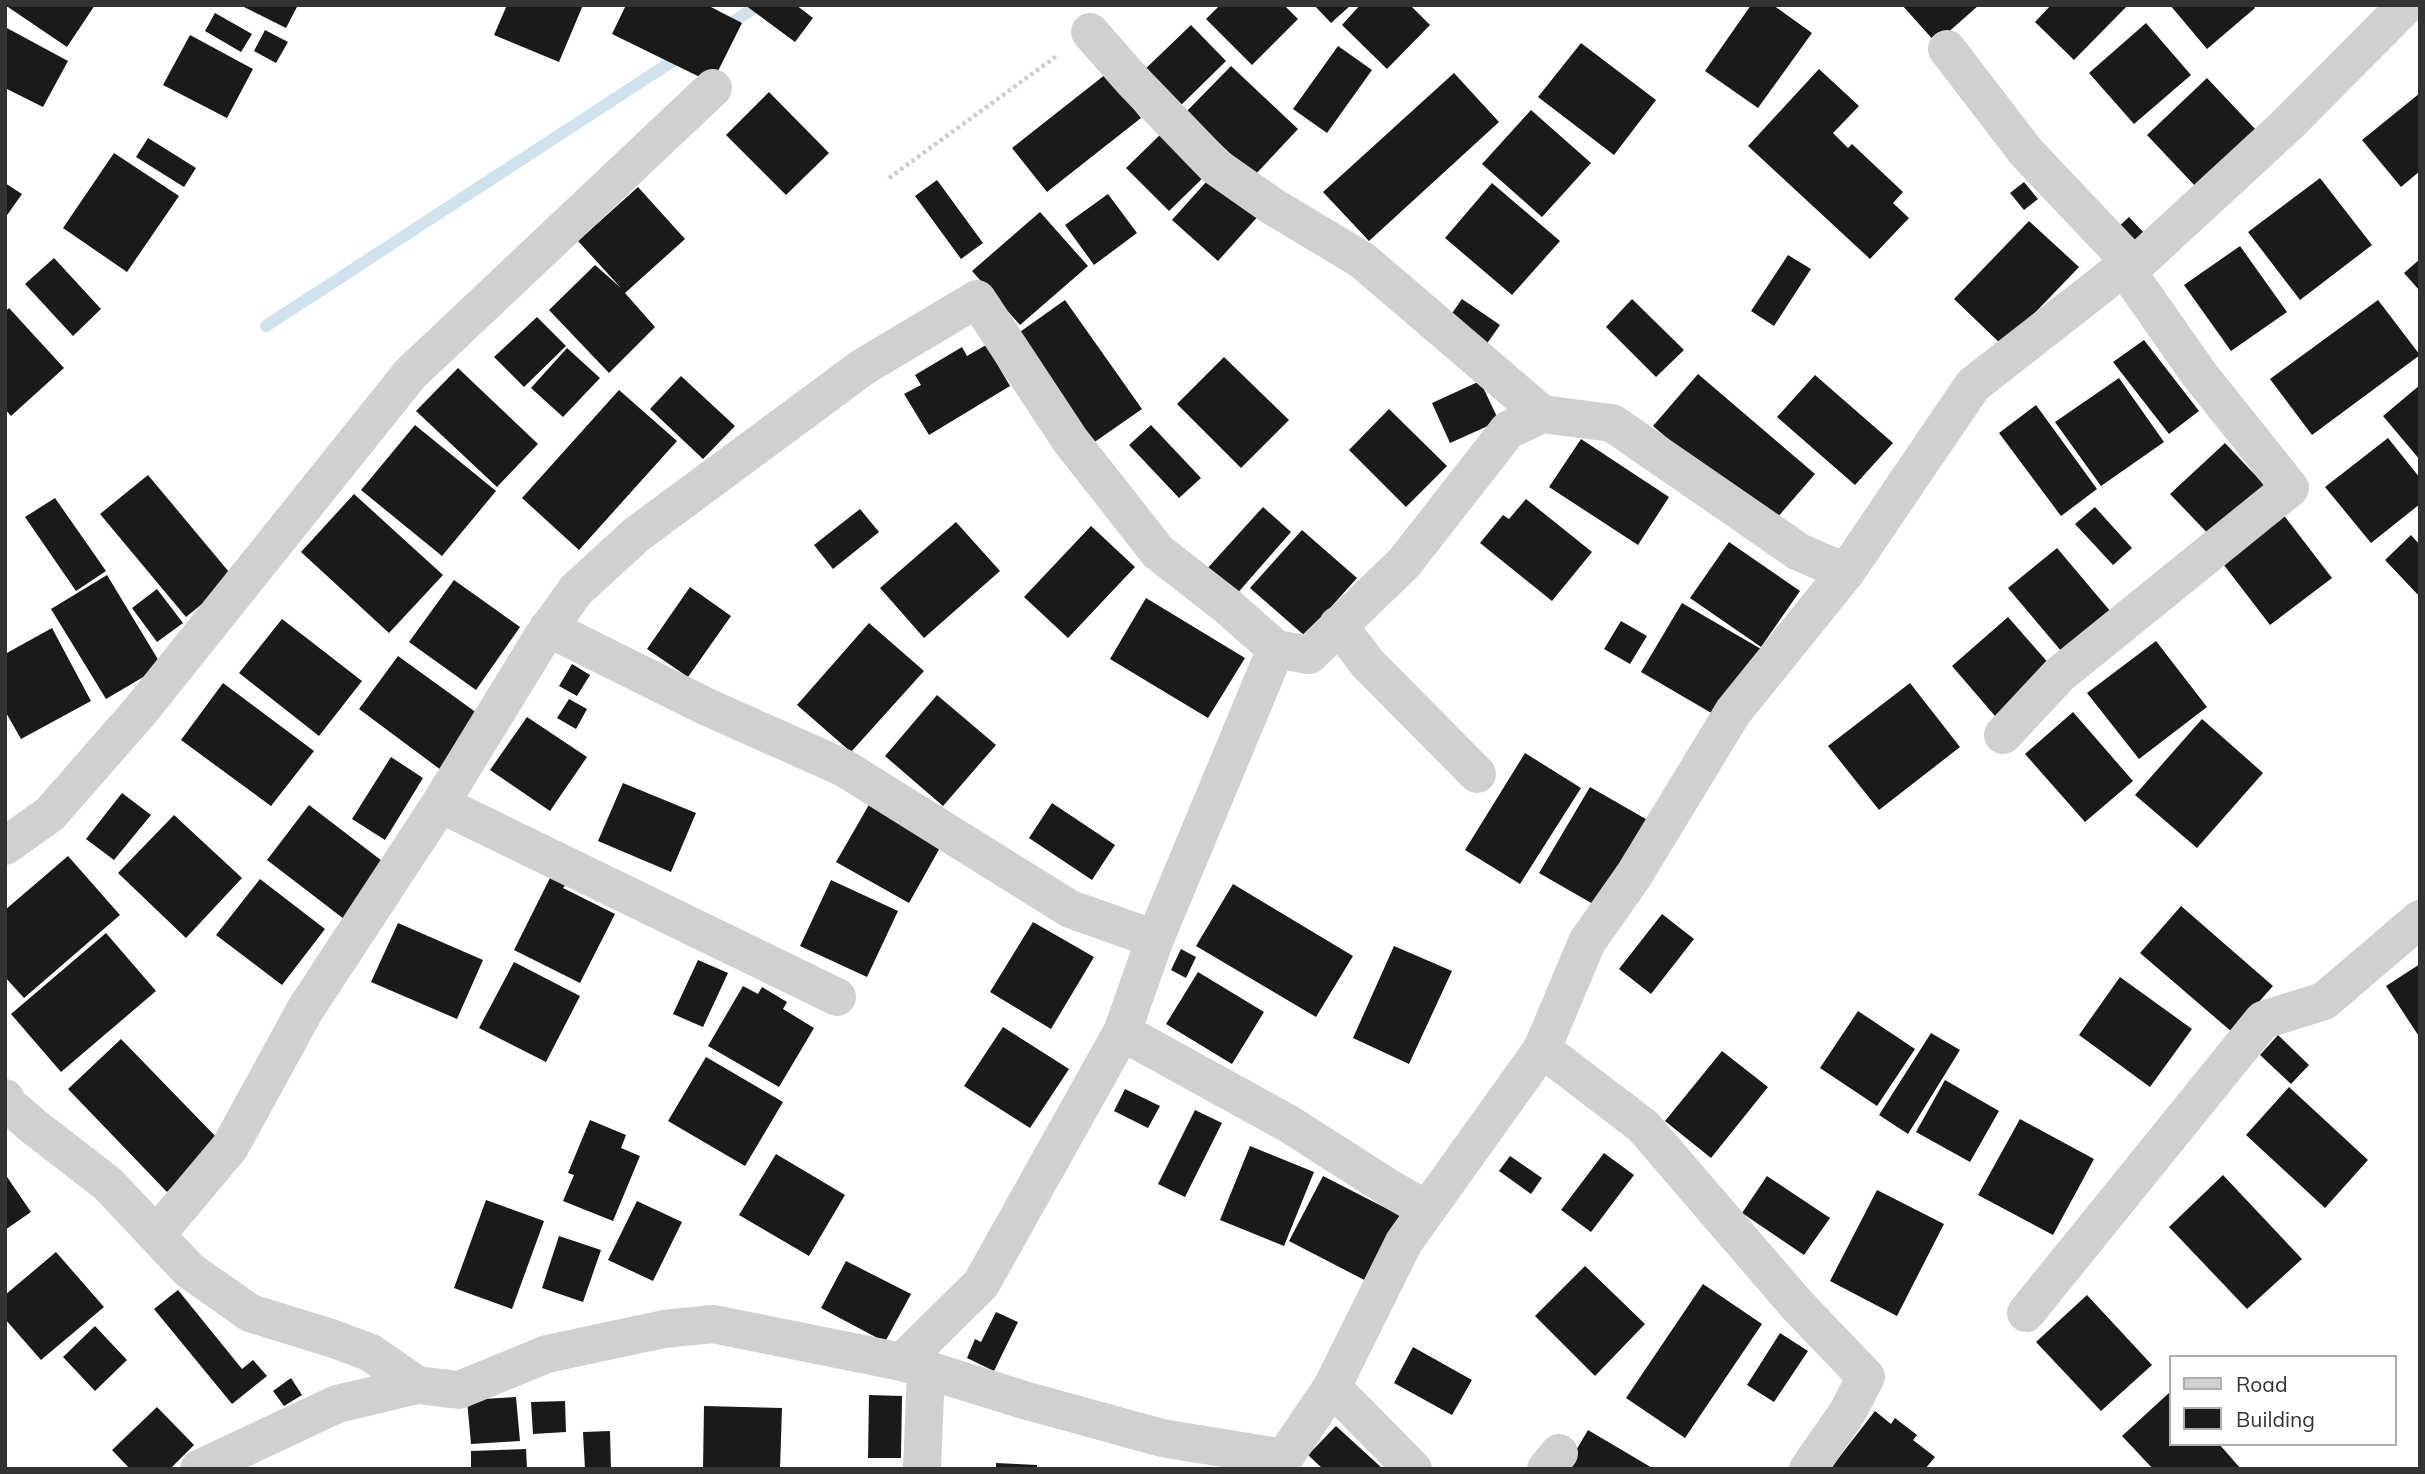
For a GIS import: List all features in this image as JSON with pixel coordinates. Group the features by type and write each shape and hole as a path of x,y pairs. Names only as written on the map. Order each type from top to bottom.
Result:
{"street":[{"path":"200,1469 337,1404 417,1385 459,1390 547,1354 664,1329 713,1324 914,1365 1024,1400 1162,1438 1284,1464 1332,1387 1404,1242 1542,1049 1587,942 1634,875 1733,712 1846,572 1973,385 2129,267 2288,124 2406,5"},
{"path":"1090,32 1215,166 1272,206 1362,260 1542,414"},
{"path":"1947,49 2026,152 2129,267 2199,374 2290,488 2059,675 2003,735"},
{"path":"5,846 50,814 141,710 410,374 713,88"},
{"path":"156,1235 230,1147 305,1010 440,804 548,628 576,590 636,535 863,367 977,299 1070,440 1158,552 1226,605 1276,649 1309,655 1404,563 1508,430 1542,414 1612,423 1799,552 1846,572"},
{"path":"1338,625 1368,664 1478,774"},
{"path":"548,628 707,707 844,768 1070,909 1156,939"},
{"path":"922,1469 914,1365 981,1284 1122,1032 1156,939 1276,649"},
{"path":"440,804 837,997"},
{"path":"2026,1313 2263,1020 2324,1001 2420,919"},
{"path":"1122,1032 1289,1124 1427,1210"},
{"path":"1542,1049 1643,1126 1797,1305 1866,1377 1847,1413 1808,1469"},
{"path":"5,1098 9,1105 33,1126 108,1184 189,1270 250,1314 369,1352 417,1385"},
{"path":"1332,1387 1413,1469"}],"path":[{"path":"889,178 1090,32"}],"building":[{"path":"5,5 95,5 67,47"},
{"path":"240,5 298,5 286,28"},
{"path":"507,5 583,5 559,62 494,35"},
{"path":"626,5 707,5 742,23 712,83 612,34"},
{"path":"745,5 796,5 813,18 795,42"},
{"path":"1220,5 1284,5 1298,19 1252,65 1206,19"},
{"path":"1314,5 1351,5 1331,23"},
{"path":"1360,5 1410,5 1430,25 1387,69 1342,25"},
{"path":"1751,5 1773,5 1812,33 1758,108 1705,71"},
{"path":"1902,5 1979,5 1936,43"},
{"path":"2051,5 2128,5 2074,60 2035,22"},
{"path":"2170,5 2253,5 2255,8 2207,49"},
{"path":"215,13 252,34 241,52 205,31"},
{"path":"2146,23 2191,75 2134,124 2089,73"},
{"path":"1191,25 1226,61 1177,109 1141,73"},
{"path":"5,27 68,61 43,107 5,88"},
{"path":"265,30 288,42 276,63 254,51"},
{"path":"190,35 253,69 227,118 163,85"},
{"path":"1581,43 1656,100 1614,155 1538,97"},
{"path":"1338,46 1372,70 1327,133 1293,109"},
{"path":"1231,66 1298,129 1254,176 1186,112"},
{"path":"1819,69 1859,106 1833,133 1848,148 1852,144 1903,192 1893,203 1909,218 1870,259 1748,146"},
{"path":"1454,73 1499,122 1369,241 1323,192"},
{"path":"1106,74 1141,118 1047,192 1012,148"},
{"path":"2207,78 2257,131 2197,188 2147,135"},
{"path":"769,92 829,153 786,195 726,135"},
{"path":"2420,93 2420,171 2401,187 2362,140"},
{"path":"1531,110 1591,163 1542,217 1482,164"},
{"path":"1166,129 1209,172 1169,211 1126,168"},
{"path":"148,138 196,168 184,187 136,157"},
{"path":"114,153 179,196 127,272 63,228"},
{"path":"1215,172 1261,213 1218,261 1172,220"},
{"path":"2320,178 2372,245 2300,300 2248,232"},
{"path":"937,180 983,243 961,259 915,196"},
{"path":"2024,182 2038,199 2024,210 2010,193"},
{"path":"5,183 22,194 5,218"},
{"path":"1492,183 1560,241 1512,295 1445,238"},
{"path":"638,187 685,239 625,293 655,327 609,373 549,310 595,265 621,288 578,241"},
{"path":"1108,194 1137,233 1094,265 1065,225"},
{"path":"1040,212 1088,266 1020,325 972,271"},
{"path":"2129,217 2147,236 2133,248 2115,230"},
{"path":"2029,221 2079,267 2003,346 1954,299"},
{"path":"2240,246 2287,312 2231,351 2184,285"},
{"path":"1788,255 1811,269 1774,326 1751,311"},
{"path":"54,258 101,309 73,336 25,284"},
{"path":"2420,259 2420,291 2404,273"},
{"path":"1462,299 1500,325 1486,345 1448,319"},
{"path":"1632,299 1684,350 1656,377 1606,327"},
{"path":"1065,300 1142,409 1086,448 1010,339"},
{"path":"2378,300 2420,355 2312,435 2270,379"},
{"path":"9,308 64,368 11,416 5,409 5,312"},
{"path":"537,317 566,346 524,387 494,357"},
{"path":"2144,340 2199,411 2169,434 2113,362"},
{"path":"986,345 1010,386 929,435 904,394 921,385 915,375 962,347 967,356"},
{"path":"567,348 600,378 563,417 531,388"},
{"path":"1224,357 1289,420 1241,468 1177,404"},
{"path":"458,368 538,444 497,487 416,411"},
{"path":"1698,374 1815,474 1770,526 1653,426"},
{"path":"1815,375 1893,443 1855,485 1777,417"},
{"path":"681,376 735,426 703,459 650,409"},
{"path":"2119,378 2164,442 2101,486 2055,422"},
{"path":"1480,381 1499,421 1450,443 1432,403"},
{"path":"2420,385 2420,460 2383,416"},
{"path":"619,390 677,441 579,550 522,498"},
{"path":"2036,405 2097,489 2061,516 1999,433"},
{"path":"1389,409 1447,466 1406,507 1349,450"},
{"path":"415,425 496,491 442,556 361,490"},
{"path":"1151,425 1201,478 1179,498 1129,445"},
{"path":"2388,438 2420,478 2420,504 2371,543 2325,487"},
{"path":"1581,439 1669,497 1638,545 1549,487"},
{"path":"2225,443 2272,493 2218,544 2170,494"},
{"path":"148,475 234,578 186,617 100,514"},
{"path":"354,494 443,575 389,633 301,552"},
{"path":"55,498 106,571 76,591 25,517"},
{"path":"1526,499 1592,552 1552,601 1480,543 1503,515 1509,519"},
{"path":"1263,507 1291,532 1235,596 1205,571"},
{"path":"2095,507 2132,548 2113,565 2075,524"},
{"path":"860,509 879,532 833,569 814,545"},
{"path":"2279,509 2332,578 2270,625 2217,556"},
{"path":"956,522 1000,571 924,638 880,588"},
{"path":"1091,526 1135,567 1068,638 1024,597"},
{"path":"1302,530 1357,578 1305,636 1250,588"},
{"path":"2411,535 2420,545 2420,597 2385,560"},
{"path":"1729,542 1800,591 1761,647 1690,598"},
{"path":"2057,548 2111,612 2062,652 2008,588"},
{"path":"107,575 162,666 106,699 51,609"},
{"path":"454,580 520,627 476,690 409,642"},
{"path":"690,587 731,616 688,677 647,649"},
{"path":"157,589 183,623 157,642 132,608"},
{"path":"1146,598 1245,658 1208,718 1110,659"},
{"path":"1682,603 1761,649 1720,718 1641,672"},
{"path":"2008,617 2051,666 1995,716 1952,666"},
{"path":"282,619 362,681 319,736 239,673"},
{"path":"1621,621 1647,636 1630,664 1604,649"},
{"path":"869,623 924,671 851,752 797,705"},
{"path":"52,628 91,701 21,739 5,711 5,654"},
{"path":"2156,641 2207,707 2139,759 2087,693"},
{"path":"398,656 481,716 441,770 359,709"},
{"path":"572,664 590,675 577,696 559,686"},
{"path":"223,683 314,751 271,806 181,740"},
{"path":"1910,683 1960,747 1879,810 1828,746"},
{"path":"937,695 996,745 943,806 885,756"},
{"path":"569,699 587,709 576,729 557,718"},
{"path":"2073,712 2133,781 2085,822 2025,754"},
{"path":"527,717 587,757 550,811 490,770"},
{"path":"2202,719 2263,773 2197,848 2135,795"},
{"path":"1525,753 1581,788 1520,884 1465,850"},
{"path":"391,757 423,778 385,840 352,819"},
{"path":"623,783 696,813 671,872 598,841"},
{"path":"1590,787 1651,822 1600,908 1539,873"},
{"path":"122,793 151,815 114,860 86,839"},
{"path":"874,796 946,837 909,903 836,862"},
{"path":"1052,803 1115,845 1092,880 1029,838"},
{"path":"309,805 386,864 344,919 267,860"},
{"path":"174,815 242,878 186,938 118,873"},
{"path":"68,856 120,915 24,998 5,977 5,910"},
{"path":"551,876 566,884 563,888 615,914 580,983 514,950"},
{"path":"260,879 325,929 282,985 216,935"},
{"path":"831,880 898,911 867,977 800,946"},
{"path":"1233,884 1353,956 1316,1017 1196,946"},
{"path":"2181,906 2273,986 2232,1032 2140,953"},
{"path":"1662,914 1694,939 1651,994 1619,969"},
{"path":"1033,922 1094,957 1051,1029 990,992"},
{"path":"398,923 483,960 457,1019 371,982"},
{"path":"106,933 156,991 61,1072 11,1014"},
{"path":"1394,946 1452,971 1409,1064 1353,1038"},
{"path":"1181,949 1196,957 1186,978 1171,970"},
{"path":"698,960 728,973 703,1027 673,1014"},
{"path":"514,962 580,996 546,1062 479,1028"},
{"path":"2420,964 2420,1038 2386,986"},
{"path":"1198,972 1264,1012 1232,1064 1166,1024"},
{"path":"2120,977 2192,1029 2150,1087 2079,1035"},
{"path":"743,986 758,994 762,987 787,1002 783,1009 814,1028 779,1087 708,1046"},
{"path":"1858,1011 1915,1049 1877,1106 1820,1068"},
{"path":"1003,1027 1069,1069 1030,1128 964,1086"},
{"path":"1931,1033 1960,1050 1908,1134 1879,1115"},
{"path":"2278,1035 2309,1065 2291,1084 2260,1055"},
{"path":"121,1039 220,1141 167,1192 68,1089"},
{"path":"1722,1051 1768,1087 1711,1158 1665,1121"},
{"path":"706,1057 783,1102 745,1166 668,1121"},
{"path":"1945,1080 1999,1111 1970,1162 1916,1132"},
{"path":"2289,1087 2368,1160 2325,1208 2246,1135"},
{"path":"1125,1089 1160,1106 1148,1128 1114,1111"},
{"path":"1195,1110 1222,1123 1185,1197 1158,1184"},
{"path":"2020,1119 2094,1159 2053,1235 1978,1195"},
{"path":"590,1120 626,1135 621,1148 640,1156 613,1221 563,1201 574,1175 568,1173"},
{"path":"1250,1146 1314,1172 1284,1246 1220,1220"},
{"path":"1604,1153 1634,1175 1591,1232 1561,1210"},
{"path":"776,1154 845,1195 809,1256 739,1215"},
{"path":"1510,1156 1542,1178 1531,1194 1499,1171"},
{"path":"5,1174 31,1212 5,1230"},
{"path":"2223,1175 2302,1259 2247,1309 2169,1227"},
{"path":"1323,1176 1409,1220 1374,1285 1289,1241"},
{"path":"1767,1176 1830,1218 1804,1255 1742,1213"},
{"path":"1877,1190 1944,1224 1897,1316 1830,1281"},
{"path":"486,1200 544,1221 512,1309 454,1288"},
{"path":"637,1201 682,1222 653,1281 608,1260"},
{"path":"559,1236 601,1250 583,1302 542,1288"},
{"path":"56,1252 104,1307 41,1360 5,1319 5,1295"},
{"path":"846,1261 911,1294 885,1342 821,1308"},
{"path":"1585,1266 1645,1324 1595,1376 1535,1316"},
{"path":"1703,1284 1762,1324 1685,1438 1626,1398"},
{"path":"178,1290 242,1369 253,1360 267,1376 232,1404 154,1309"},
{"path":"2087,1295 2152,1365 2101,1411 2036,1342"},
{"path":"996,1312 1018,1322 994,1371 967,1358 975,1339 981,1342"},
{"path":"95,1326 127,1360 95,1391 63,1357"},
{"path":"1780,1333 1808,1351 1774,1402 1747,1385"},
{"path":"1413,1347 1472,1380 1452,1415 1394,1383"},
{"path":"291,1378 302,1395 284,1406 273,1391"},
{"path":"2170,1392 2170,1446 2221,1446 2241,1469 2153,1469 2122,1436"},
{"path":"869,1395 902,1396 901,1458 868,1458"},
{"path":"516,1397 520,1441 471,1444 467,1400"},
{"path":"565,1401 566,1432 533,1434 531,1402"},
{"path":"704,1406 782,1408 780,1469 703,1469"},
{"path":"157,1407 194,1445 170,1469 130,1469 112,1450"},
{"path":"1875,1411 1891,1424 1895,1418 1917,1435 1913,1440 1935,1457 1925,1469 1830,1469"},
{"path":"1336,1426 1383,1469 1323,1469 1308,1455"},
{"path":"1588,1430 1654,1469 1565,1469"},
{"path":"610,1431 611,1469 585,1469 583,1432"},
{"path":"526,1449 527,1469 471,1469 471,1451"},
{"path":"996,1463 1037,1465 1037,1469 996,1469"}],"waterway":[{"path":"724,28 758,5"},
{"path":"266,326 682,55"}]}
